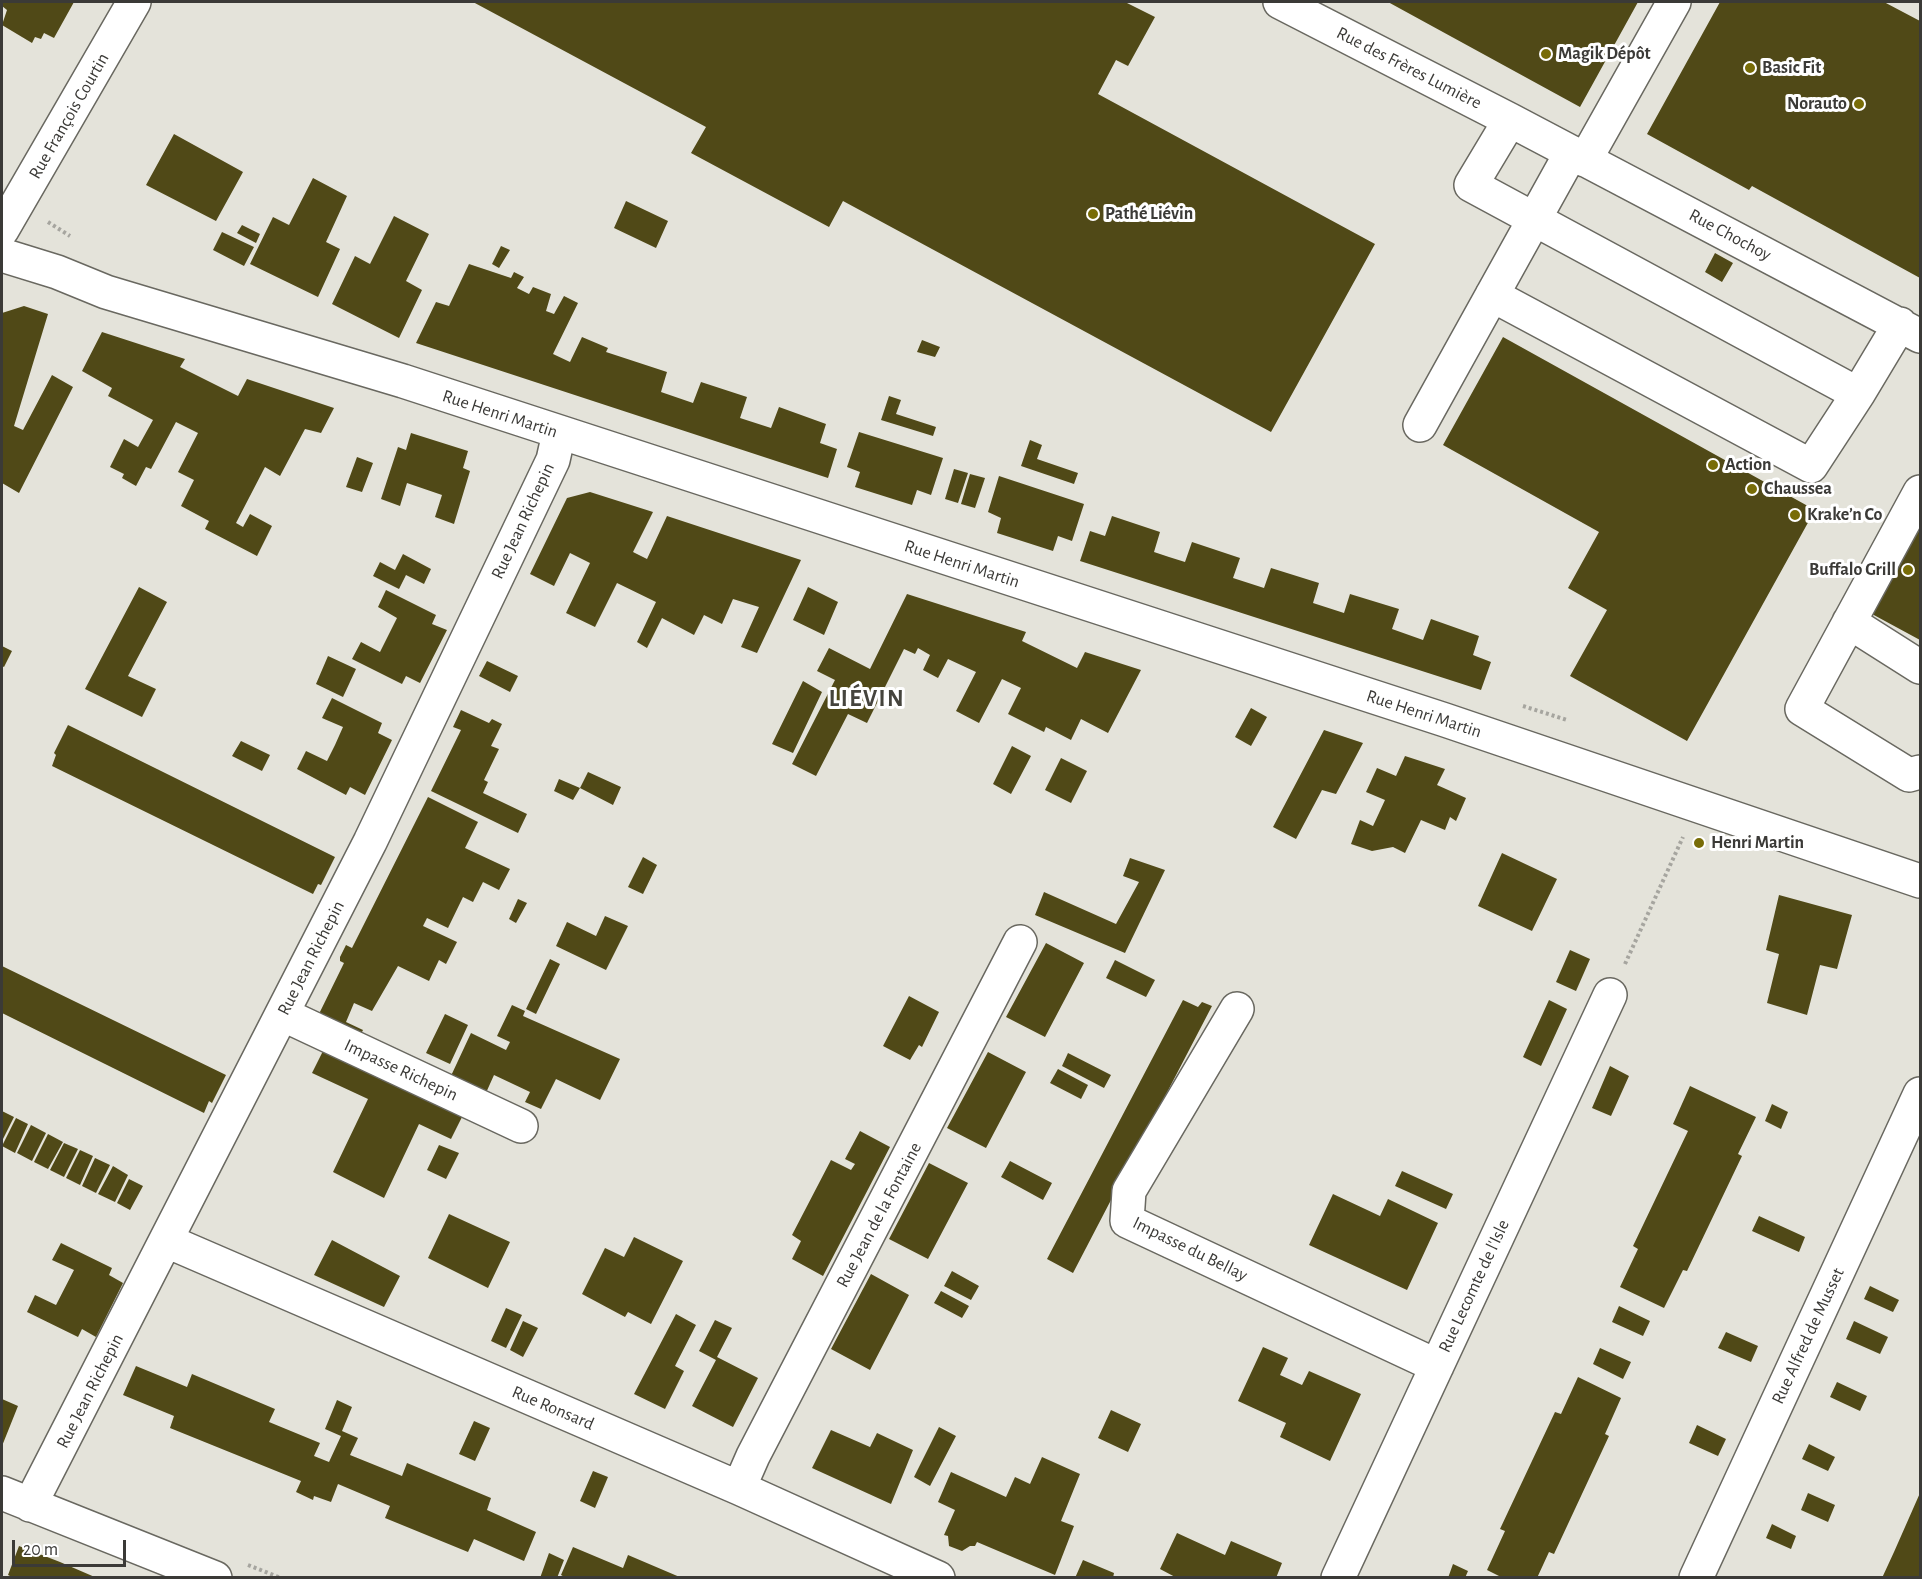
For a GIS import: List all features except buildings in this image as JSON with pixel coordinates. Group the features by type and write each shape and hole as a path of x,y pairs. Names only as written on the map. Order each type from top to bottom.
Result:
{"street":[{"name":"Rue François Courtin","path":"2,230 134,2"},
{"name":"Rue des Frères Lumière","path":"1280,2 1539,135"},
{"path":"1420,425 1535,218 1578,157 1674,2"},
{"path":"1510,120 1471,185 1857,394"},
{"name":"Rue Chochoy","path":"1539,135 1910,330"},
{"name":"Rue Henri Martin","path":"2,255 57,272 106,292 403,381 559,434 1433,716 1920,881"},
{"path":"1492,295 1811,466 1857,394 1910,330"},
{"name":"Rue Jean Richepin","path":"16,1499 47,1476 167,1241 370,842 553,460 559,434"},
{"path":"1920,492 1802,709 1909,775 1920,772"},
{"path":"1849,622 1920,667"},
{"name":"Rue Jean de la Fontaine","path":"739,1488 753,1456 1020,942"},
{"name":"Rue Lecomte de l'Isle","path":"1338,1578 1610,995"},
{"name":"Impasse du Bellay","path":"1237,1010 1129,1191 1127,1221 1437,1366"},
{"name":"Impasse Richepin","path":"282,1014 520,1126"},
{"name":"Rue Alfred de Musset","path":"1696,1578 1920,1094"},
{"name":"Rue Ronsard","path":"167,1241 739,1488 938,1578"},
{"path":"16,1499 215,1578"}],"path":[{"path":"1610,995 1681,843 1691,804"}],"place":[{"name":"Magik Dépôt","path":"1546,54"},
{"name":"Basic Fit","path":"1750,68"},
{"name":"Norauto","path":"1859,104"},
{"name":"Pathé Liévin","path":"1093,214"},
{"name":"Action","path":"1713,465"},
{"name":"Chaussea","path":"1752,489"},
{"name":"Krake’n Co","path":"1795,515"},
{"name":"Buffalo Grill","path":"1908,570"},
{"name":"Henri Martin","path":"1699,843"}],"district":[{"name":"LIÉVIN","path":"867,699"}]}
